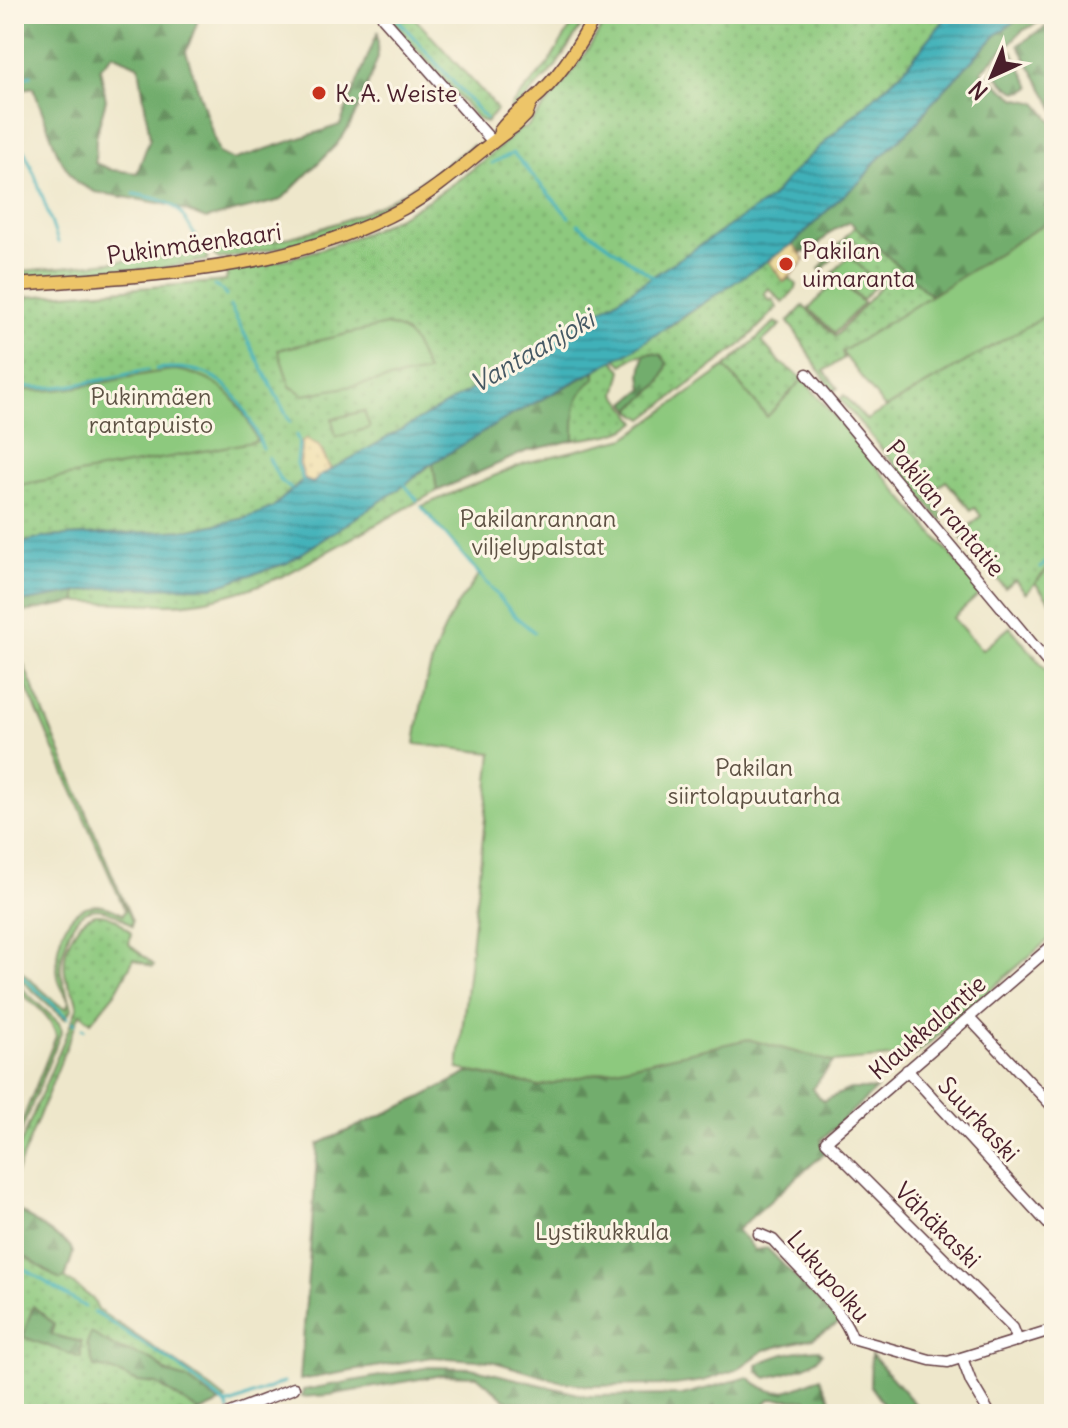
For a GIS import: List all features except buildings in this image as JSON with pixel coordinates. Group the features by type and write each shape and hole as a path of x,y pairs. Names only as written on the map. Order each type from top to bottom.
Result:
{"main road":[{"name":"Pukinmäenkaari","path":"14,285 217,266 304,249 360,229 412,203 516,125 526,115 531,102 570,58 596,14"}],"street":[{"path":"383,18 492,141"},
{"name":"Pakilan rantatie","path":"807,374 1054,670"},
{"name":"Klaukkalantie","path":"826,1141 1054,944"},
{"path":"969,1018 1054,1108"},
{"name":"Suurkaski","path":"907,1070 1054,1230"},
{"name":"Vähäkaski","path":"826,1141 1013,1328 1018,1341"},
{"name":"Lukupolku","path":"759,1234 773,1240 839,1313 852,1338 939,1361 962,1358 1054,1329"},
{"path":"962,1358 971,1382 990,1414"},
{"path":"227,1414 294,1388"}],"green space":[{"path":"14,14 197,14 197,23 186,52 219,153 233,160 340,125 378,31 378,57 362,100 336,145 281,200 206,219 170,205 95,192 76,182 59,157 33,87 14,91","holes":["113,54 139,66 150,138 137,173 112,170 95,163 96,136 106,100 100,68"]},
{"path":"386,14 411,14 491,101 497,110 486,123 478,119"},
{"path":"579,14 589,14 556,66 516,109 511,109 548,64"},
{"name":"Pukinmäen rantapuisto","path":"609,14 949,14 901,72 802,165 771,199 490,379 313,483 302,480 272,508 258,515 190,530 46,537 14,545 14,298 226,281 227,271 311,252 386,224 454,183 521,128 525,129 570,74"},
{"path":"1024,14 1046,14 1047,18 1022,31 981,71 1015,98 1037,103 1054,123 1054,200 1045,206 1054,218 931,296 850,222 832,231 811,251 798,253 793,244 862,180 876,161 915,125 995,36"},
{"path":"1050,24 1054,33 1054,108 1018,45"},
{"path":"1012,51 1031,87 1026,91 1011,89 994,73 996,64"},
{"path":"473,145 445,172 416,192 356,224 256,253 219,259 214,255 216,251 285,238 353,217 405,191"},
{"path":"1054,218 1054,326 1045,316 885,408 842,352"},
{"path":"855,226 931,296 842,352 844,358 824,371 838,388 834,391 788,322 803,306 836,336 881,286 849,256 858,249 853,240 821,271 819,269"},
{"path":"206,252 208,260 163,268 14,280 14,272"},
{"path":"849,256 878,283 862,300 833,273"},
{"path":"767,259 784,282 790,278 797,285 783,303 769,288 764,294 770,301 773,299 777,308 742,344 644,419 632,411 661,382 653,353 635,356 623,365 616,359 684,317"},
{"path":"837,279 863,303 835,333 809,309"},
{"path":"1045,315 1054,326 1054,562 1026,593 1015,580 1005,588 959,535 981,516 975,508 971,510 946,481 927,496 944,517 941,520 840,399 844,395 866,420"},
{"path":"775,322 781,325 762,342 781,363 803,379 767,417 725,367"},
{"path":"386,325 408,336 427,372 304,395 290,386 278,350"},
{"path":"644,354 661,355 667,363 666,370 659,383 632,411 626,403 643,389 641,374"},
{"path":"613,360 622,370 616,394 637,422 615,433 574,440 574,413 578,398 594,379 595,371"},
{"name":"Pakilan siirtolapuutarha","path":"725,367 767,417 803,379 982,592 953,618 982,650 1010,627 1054,679 1054,935 915,1055 833,1062 748,1039 540,1086 458,1069 492,753 415,744 425,690 440,638 457,605 479,574 422,506 525,463 626,438"},
{"path":"177,370 206,379 228,393 244,413 257,441 14,486 14,387 48,391"},
{"path":"595,371 595,379 578,398 574,440 527,451 437,491 433,463 510,416"},
{"path":"364,411 370,428 336,437 332,419"},
{"path":"433,463 437,491 271,581 229,595 186,603 77,602 77,592 103,588 213,587 287,563"},
{"path":"1054,562 1054,606 1035,583"},
{"path":"77,592 77,602 14,614 14,603"},
{"path":"14,642 132,921 132,926 101,910 84,913 77,919 61,961 62,978 72,1009 65,1019 14,974 14,965 59,1005 67,1008 69,1001 59,980 57,961 63,931 70,919 92,905 123,915 125,910 14,659"},
{"path":"95,914 106,915 119,922 131,933 129,944 154,965 152,967 134,959 117,990 91,1022 80,1013 14,1179 14,1160 77,1009 65,973 67,946 81,923"},
{"path":"14,981 59,1023 62,1030 14,1149 14,1141 56,1036 51,1022 14,988"},
{"name":"Lystikukkula","path":"748,1039 833,1062 812,1089 823,1101 850,1089 876,1089 821,1140 826,1152 737,1230 755,1250 767,1248 840,1323 813,1338 765,1350 736,1370 703,1381 674,1385 590,1386 559,1381 491,1361 432,1357 300,1380 318,1144 470,1072 540,1086"},
{"path":"14,1207 70,1246 73,1253 65,1278 93,1299 98,1310 226,1400 195,1414 14,1414"},
{"path":"21,1212 70,1246 73,1253 65,1278 60,1280 14,1246 14,1216"},
{"path":"33,1306 54,1324 52,1335 81,1342 81,1358 23,1337"},
{"path":"91,1333 115,1347 153,1360 167,1373 187,1379 220,1403 200,1412 157,1384 138,1382 108,1369 94,1367 87,1343"},
{"path":"818,1349 822,1353 818,1358 798,1369 767,1378 757,1371 757,1365 771,1358"},
{"path":"871,1354 924,1414 891,1414 870,1385"},
{"path":"429,1367 471,1368 587,1396 682,1395 748,1377 767,1389 783,1391 820,1378 838,1414 820,1414 806,1400 770,1399 753,1414 563,1414 506,1400 477,1376 442,1375 302,1397 303,1390"}],"sand":[{"name":"Pakilan uimaranta","path":"793,244 805,260 784,282 767,259"},
{"path":"306,439 319,446 331,470 313,483 305,480 300,464 302,442"}],"water":[{"path":"949,14 1024,14 995,36 915,125 876,161 862,180 793,244 629,352 510,416 429,465 405,485 287,563 213,587 103,588 14,603 14,545 46,537 190,530 246,518 272,508 303,480 313,483 609,305 770,199 791,174 902,72"}],"waterway":[{"path":"393,14 486,119"},
{"path":"14,82 31,75"},
{"path":"14,127 58,242"},
{"path":"492,163 513,153 569,217"},
{"path":"134,194 174,207 198,241"},
{"path":"578,224 653,277"},
{"path":"214,286 223,290 226,296"},
{"path":"230,306 290,422"},
{"path":"156,369 197,371 226,386 246,413 263,449"},
{"path":"14,383 27,387 61,387 148,370"},
{"path":"296,435 299,442 297,464 303,480"},
{"path":"268,457 280,480 291,489"},
{"path":"405,485 417,500"},
{"path":"422,507 516,617 534,632"},
{"path":"1041,568 1054,553"},
{"path":"14,969 68,1018"},
{"path":"14,1262 85,1307"},
{"path":"94,1312 177,1365 229,1410"},
{"path":"225,1404 284,1382"}],"place":[{"name":"K. A. Weiste","path":"319,93"},
{"name":"Pakilan uimaranta","path":"786,264"}],"water label":[{"name":"Vantaanjoki","path":"532,351"}],"park label":[{"name":"Pakilanrannan viljelypalstat","path":"538,532"}]}
